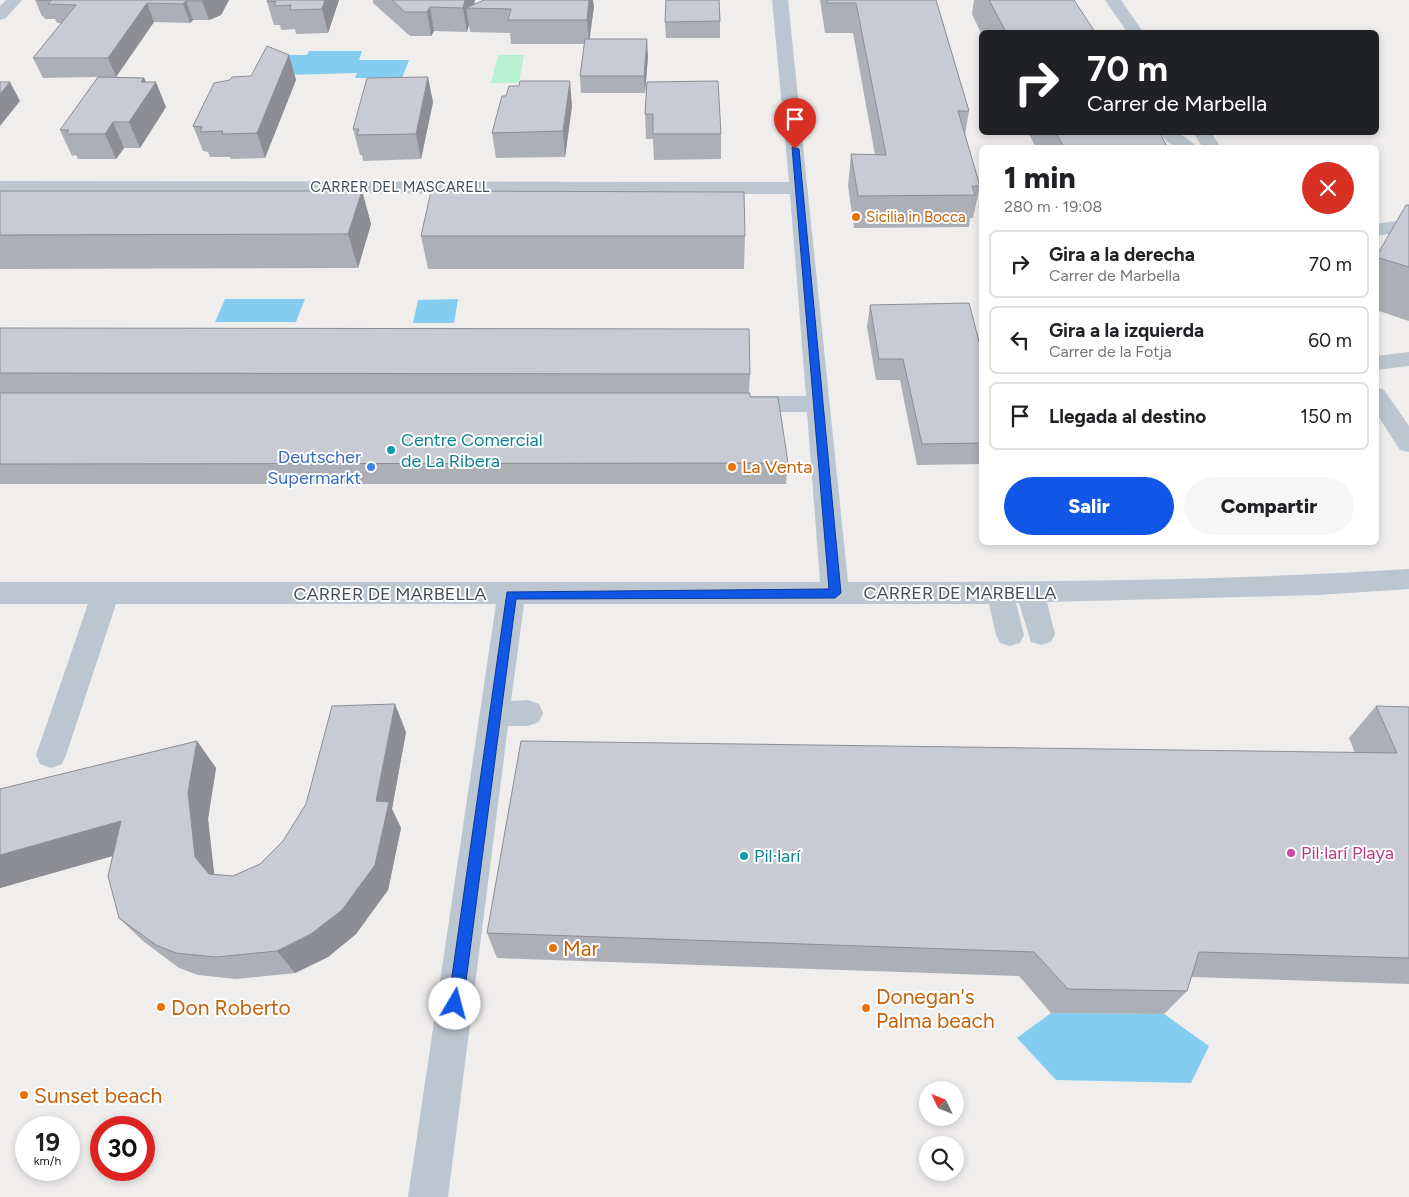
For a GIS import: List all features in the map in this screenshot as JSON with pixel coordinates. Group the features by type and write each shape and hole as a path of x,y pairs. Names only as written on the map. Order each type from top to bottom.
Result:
{"street":[{"path":"0,15 14,0"},
{"path":"780,0 799,188 835,593"},
{"path":"1113,0 1134,30"},
{"path":"1170,135 1172,138 1185,145"},
{"name":"CARRER DEL MASCARELL","path":"0,186 799,188"},
{"path":"1379,229 1409,224"},
{"path":"1379,363 1409,359"},
{"path":"1379,399 1409,444"},
{"path":"718,404 818,404"},
{"name":"CARRER DE MARBELLA","path":"0,593 511,595 1000,593 1318,585 1409,579"},
{"path":"1030,592 1041,634"},
{"path":"1000,593 1010,635"},
{"path":"51,755 105,594"},
{"path":"428,1197 511,595"},
{"path":"496,714 528,713"}],"green space":[{"path":"498,55 524,55 519,83 491,83"}],"water":[{"path":"309,51 362,51 359,60 409,60 402,78 355,78 357,73 290,75 278,55 307,55"},
{"path":"225,299 305,299 296,322 215,322"},
{"path":"458,299 454,323 413,323 418,300"},
{"path":"1051,1013 1164,1014 1209,1046 1191,1083 1056,1080 1017,1038"}],"building":[{"path":"52,0 205,0 186,1 183,4 147,3 108,58 33,58 76,5 48,4"},
{"path":"268,0 325,0 322,9 290,10 291,5 274,6 276,1 267,2"},
{"path":"392,0 465,0 463,8 430,7 427,12 405,12"},
{"path":"484,0 589,0 587,20 508,20 511,9 466,8"},
{"path":"666,0 719,0 720,21 665,22"},
{"path":"827,0 936,0 969,111 958,111 979,183 979,186 972,186 975,195 858,196 851,154 886,155 856,3 827,3"},
{"path":"989,0 1074,0 1094,30 1005,30"},
{"path":"585,39 647,39 644,76 580,76"},
{"path":"267,46 289,55 257,133 222,134 223,131 200,132 202,127 193,126 214,83 230,80 232,77 251,76"},
{"path":"98,77 144,78 141,82 156,82 129,122 113,122 105,134 66,134 69,130 60,130"},
{"path":"428,77 416,134 357,135 359,129 353,129 367,78"},
{"path":"520,81 570,81 563,131 492,133 502,96 506,96 509,86 519,86"},
{"path":"718,81 721,134 653,134 653,114 645,114 647,82"},
{"path":"0,82 10,82 0,94"},
{"path":"1058,135 1161,135 1166,145 1062,145"},
{"path":"0,191 362,191 348,234 0,235"},
{"path":"431,191 744,192 745,236 421,236"},
{"path":"1406,205 1409,205 1409,267 1379,258 1379,252"},
{"path":"969,303 979,341 979,443 922,444 903,359 879,359 870,305"},
{"path":"0,328 749,329 750,374 0,373"},
{"name":"Centre Comercial de La Ribera","path":"0,393 750,393 750,397 778,397 788,463 0,464"},
{"path":"395,704 376,801 389,802 375,865 342,910 311,934 277,951 216,957 176,953 156,945 119,918 108,876 121,821 0,855 0,789 197,741 188,792 195,857 209,874 233,876 260,864 283,841 306,804 332,706"},
{"path":"1376,706 1409,707 1409,958 1199,952 1187,991 1068,989 1034,952 487,933 521,741 1397,753"}],"place":[{"name":"Sicilia in Bocca","path":"856,217"},
{"name":"Centre Comercial de La Ribera","path":"391,450"},
{"name":"Deutscher Supermarkt","path":"371,467"},
{"name":"La Venta","path":"732,467"},
{"name":"Pil·larí Playa","path":"1291,853"},
{"name":"Pil·larí","path":"744,856"},
{"name":"Mar","path":"553,948"},
{"name":"Don Roberto","path":"161,1007"},
{"name":"Donegan's Palma beach","path":"866,1008"},
{"name":"Sunset beach","path":"24,1095"}],"route":[{"path":"455,1004 511,595 835,593 795,149"}]}
